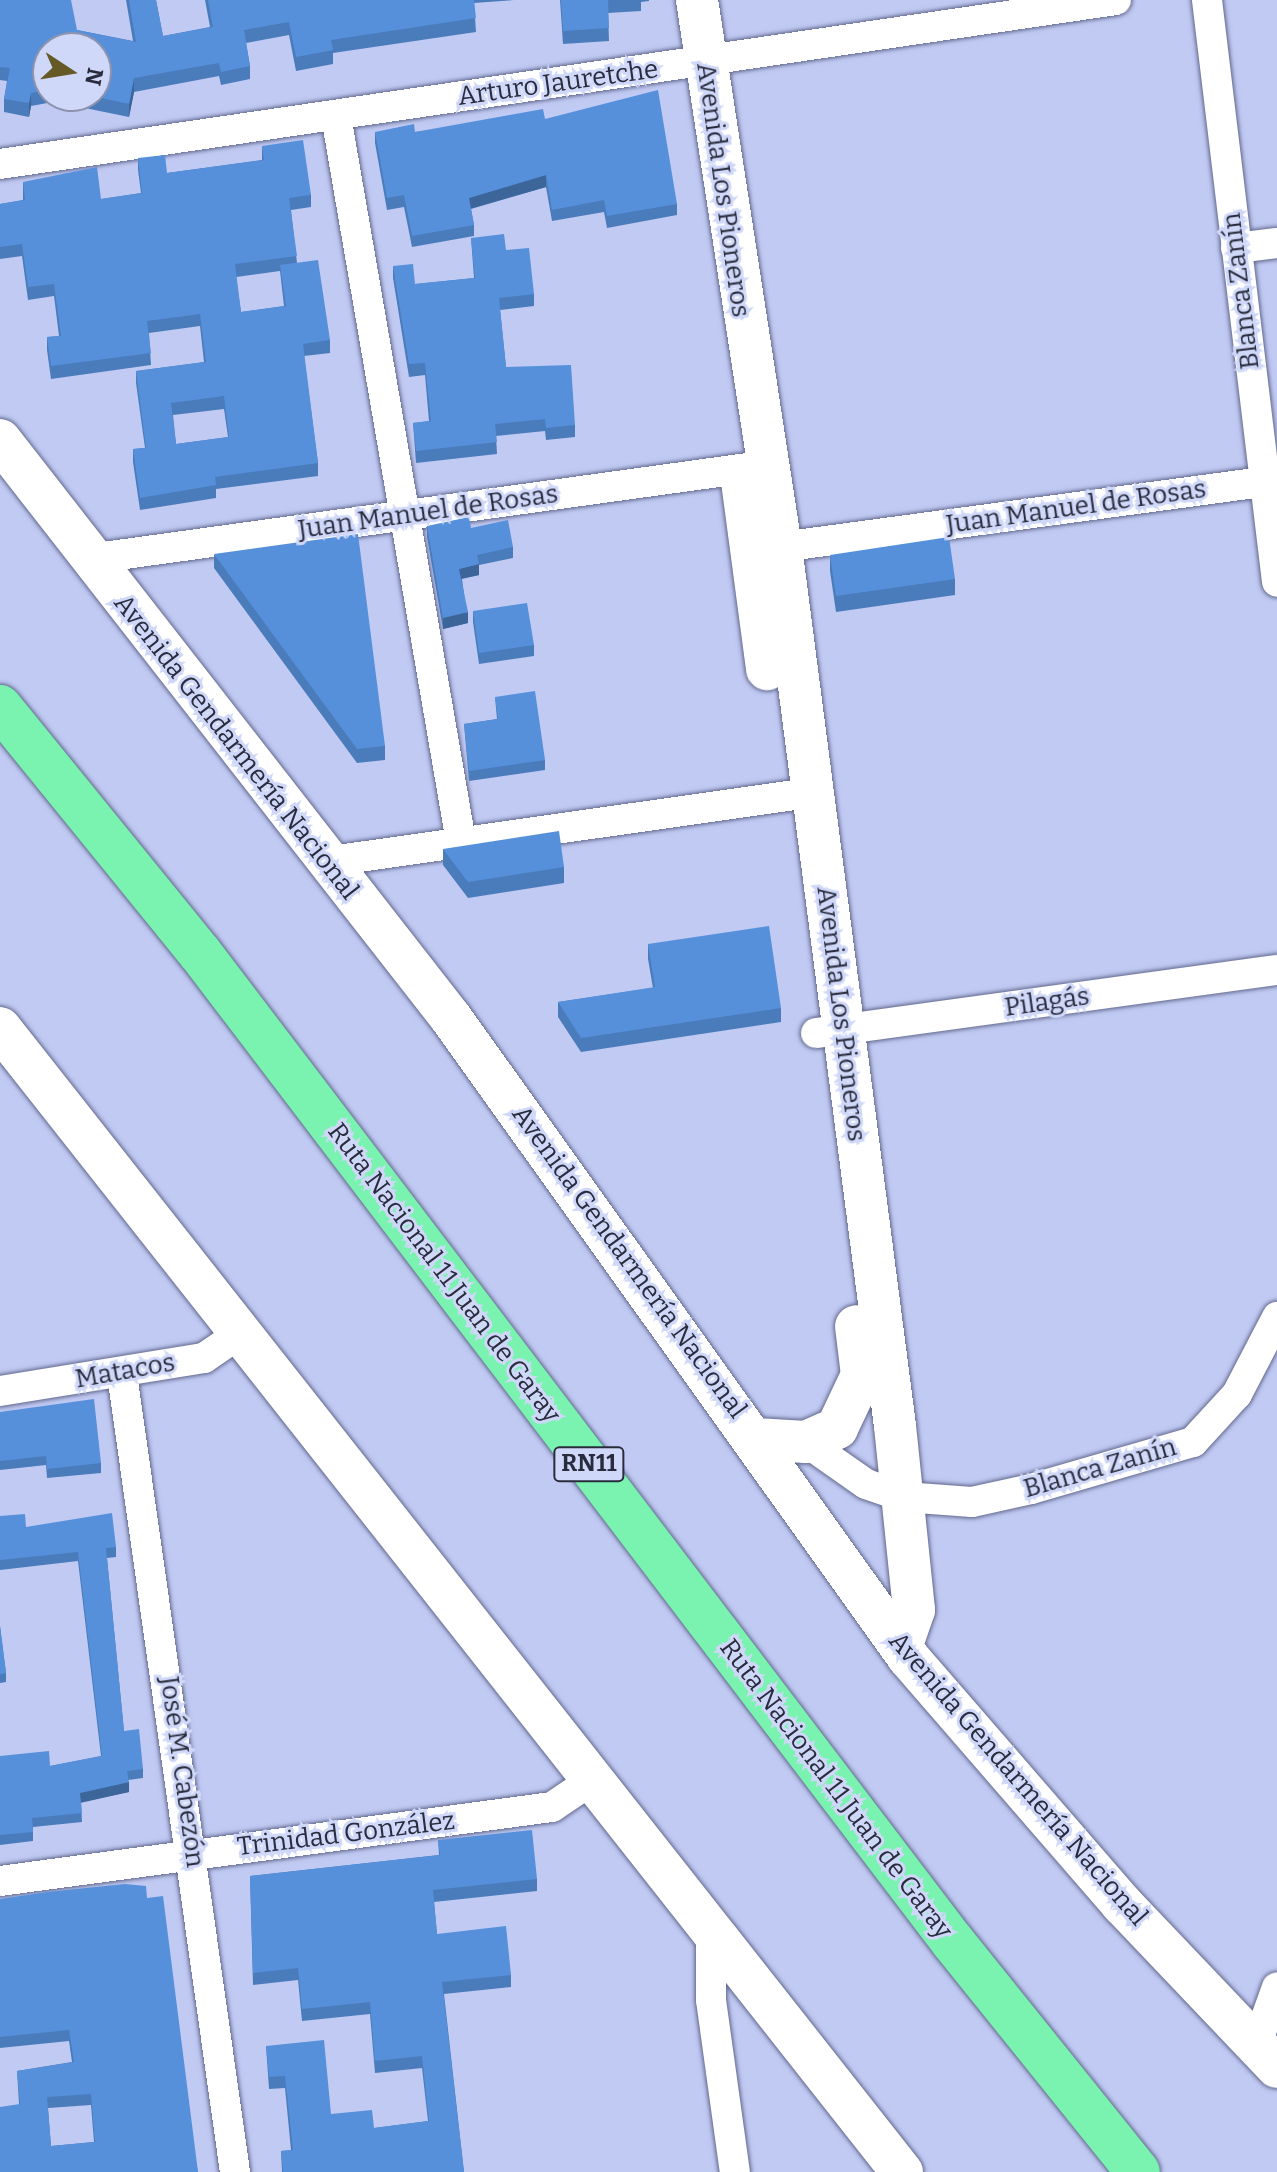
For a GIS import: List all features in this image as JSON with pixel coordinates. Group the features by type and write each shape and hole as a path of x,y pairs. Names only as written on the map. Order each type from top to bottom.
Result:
{"highway":[{"name":"Ruta Nacional 11 Juan de Garay","path":"0,687 43,753 953,1942 1138,2172"},
{"name":"Ruta Nacional 11 Juan de Garay","path":"0,707 43,753"}],"main road":[{"name":"Avenida Los Pioneros","path":"697,0 750,381 754,467 830,1031 904,1497 914,1610 901,1647"},
{"name":"Avenida Gendarmería Nacional","path":"0,440 324,862 507,1092 901,1647 1122,1904 1267,2055"},
{"name":"Avenida Los Pioneros","path":"754,467 781,547 798,794"},
{"path":"0,1028 242,1332 589,1782 902,2172"},
{"name":"Avenida Los Pioneros","path":"806,1442 837,1428 862,1375 830,1031"},
{"path":"755,1439 806,1442"}],"street":[{"name":"Arturo Jauretche","path":"0,164 1116,0"},
{"name":"Blanca Zanín","path":"1207,0 1236,248 1270,481 1277,582"},
{"path":"336,116 401,516 461,842"},
{"path":"1236,248 1277,243"},
{"name":"Juan Manuel de Rosas","path":"89,559 754,467"},
{"name":"Juan Manuel de Rosas","path":"781,547 1270,481"},
{"path":"324,862 798,794"},
{"name":"Pilagás","path":"830,1031 1277,970"},
{"name":"Blanca Zanín","path":"806,1442 866,1484 904,1497 972,1502 1193,1442 1237,1394 1277,1317"},
{"name":"Matacos","path":"0,1391 122,1374 204,1358 242,1332"},
{"name":"José M. Cabezón","path":"122,1374 195,1854 235,2172"},
{"name":"Trinidad González","path":"0,1881 552,1807 589,1782"},
{"path":"711,1934 711,2000 735,2172"},
{"path":"1267,2055 1277,1987"}],"building":[{"path":"0,0 71,0 77,30 87,32 32,32 32,93 29,103 4,99 10,68 0,67"},
{"path":"129,0 156,0 163,36 213,27 208,0 474,0 476,18 331,40 333,50 296,57 289,22 244,30 250,66 221,72 219,63 134,78 129,104 112,100 112,37 136,42"},
{"path":"561,0 608,0 609,28 563,31"},
{"path":"658,90 677,204 607,216 604,200 552,210 546,175 469,198 474,225 412,236 404,195 387,198 375,132 414,124 415,132 543,109 545,119"},
{"path":"303,140 311,195 289,198 297,256 235,264 241,312 286,306 280,265 318,260 330,340 303,344 318,463 215,477 216,485 140,498 133,449 146,448 136,371 206,362 200,314 147,321 151,353 51,366 47,337 61,336 54,284 28,287 22,244 0,247 0,204 25,200 23,182 97,167 101,199 142,193 138,158 165,155 167,173 264,160 262,146","holes":["224,396 229,437 176,444 171,403"]},
{"path":"504,234 506,250 529,248 534,294 499,298 506,367 571,365 575,425 546,428 545,419 495,424 497,442 416,451 413,423 431,421 425,363 409,364 393,266 413,264 415,284 475,278 471,238"},
{"path":"469,517 471,528 508,520 513,547 477,555 479,564 459,569 468,612 443,618 427,526"},
{"path":"358,534 385,746 357,749 214,554"},
{"path":"949,537 955,579 836,596 830,555"},
{"path":"527,603 534,645 479,653 473,611"},
{"path":"535,691 545,760 469,771 464,724 498,719 495,697"},
{"path":"559,831 564,867 468,882 443,849"},
{"path":"769,926 781,1008 581,1038 558,1002 655,987 648,944"},
{"path":"94,1399 101,1463 47,1469 46,1456 0,1461 0,1412"},
{"path":"112,1513 116,1547 106,1548 124,1731 139,1729 143,1769 127,1771 129,1782 80,1793 82,1813 32,1818 33,1832 0,1835 0,1756 49,1751 50,1766 102,1756 78,1552 0,1560 0,1516 25,1514 26,1527"},
{"path":"0,1626 6,1673 0,1674"},
{"path":"532,1830 537,1879 433,1890 437,1934 506,1926 511,1975 442,1982 464,2172 283,2172 281,2151 293,2150 285,2076 269,2077 266,2046 324,2040 331,2114 372,2110 374,2128 429,2121 422,2056 375,2061 370,2002 302,2009 298,1968 253,1973 250,1876 440,1855 438,1840"},
{"path":"125,1884 146,1886 147,1898 163,1896 198,2172 0,2172 0,2107 20,2104 17,2071 74,2062 69,2030 0,2037 0,1899","holes":["91,2094 95,2142 51,2146 47,2097"]}]}
